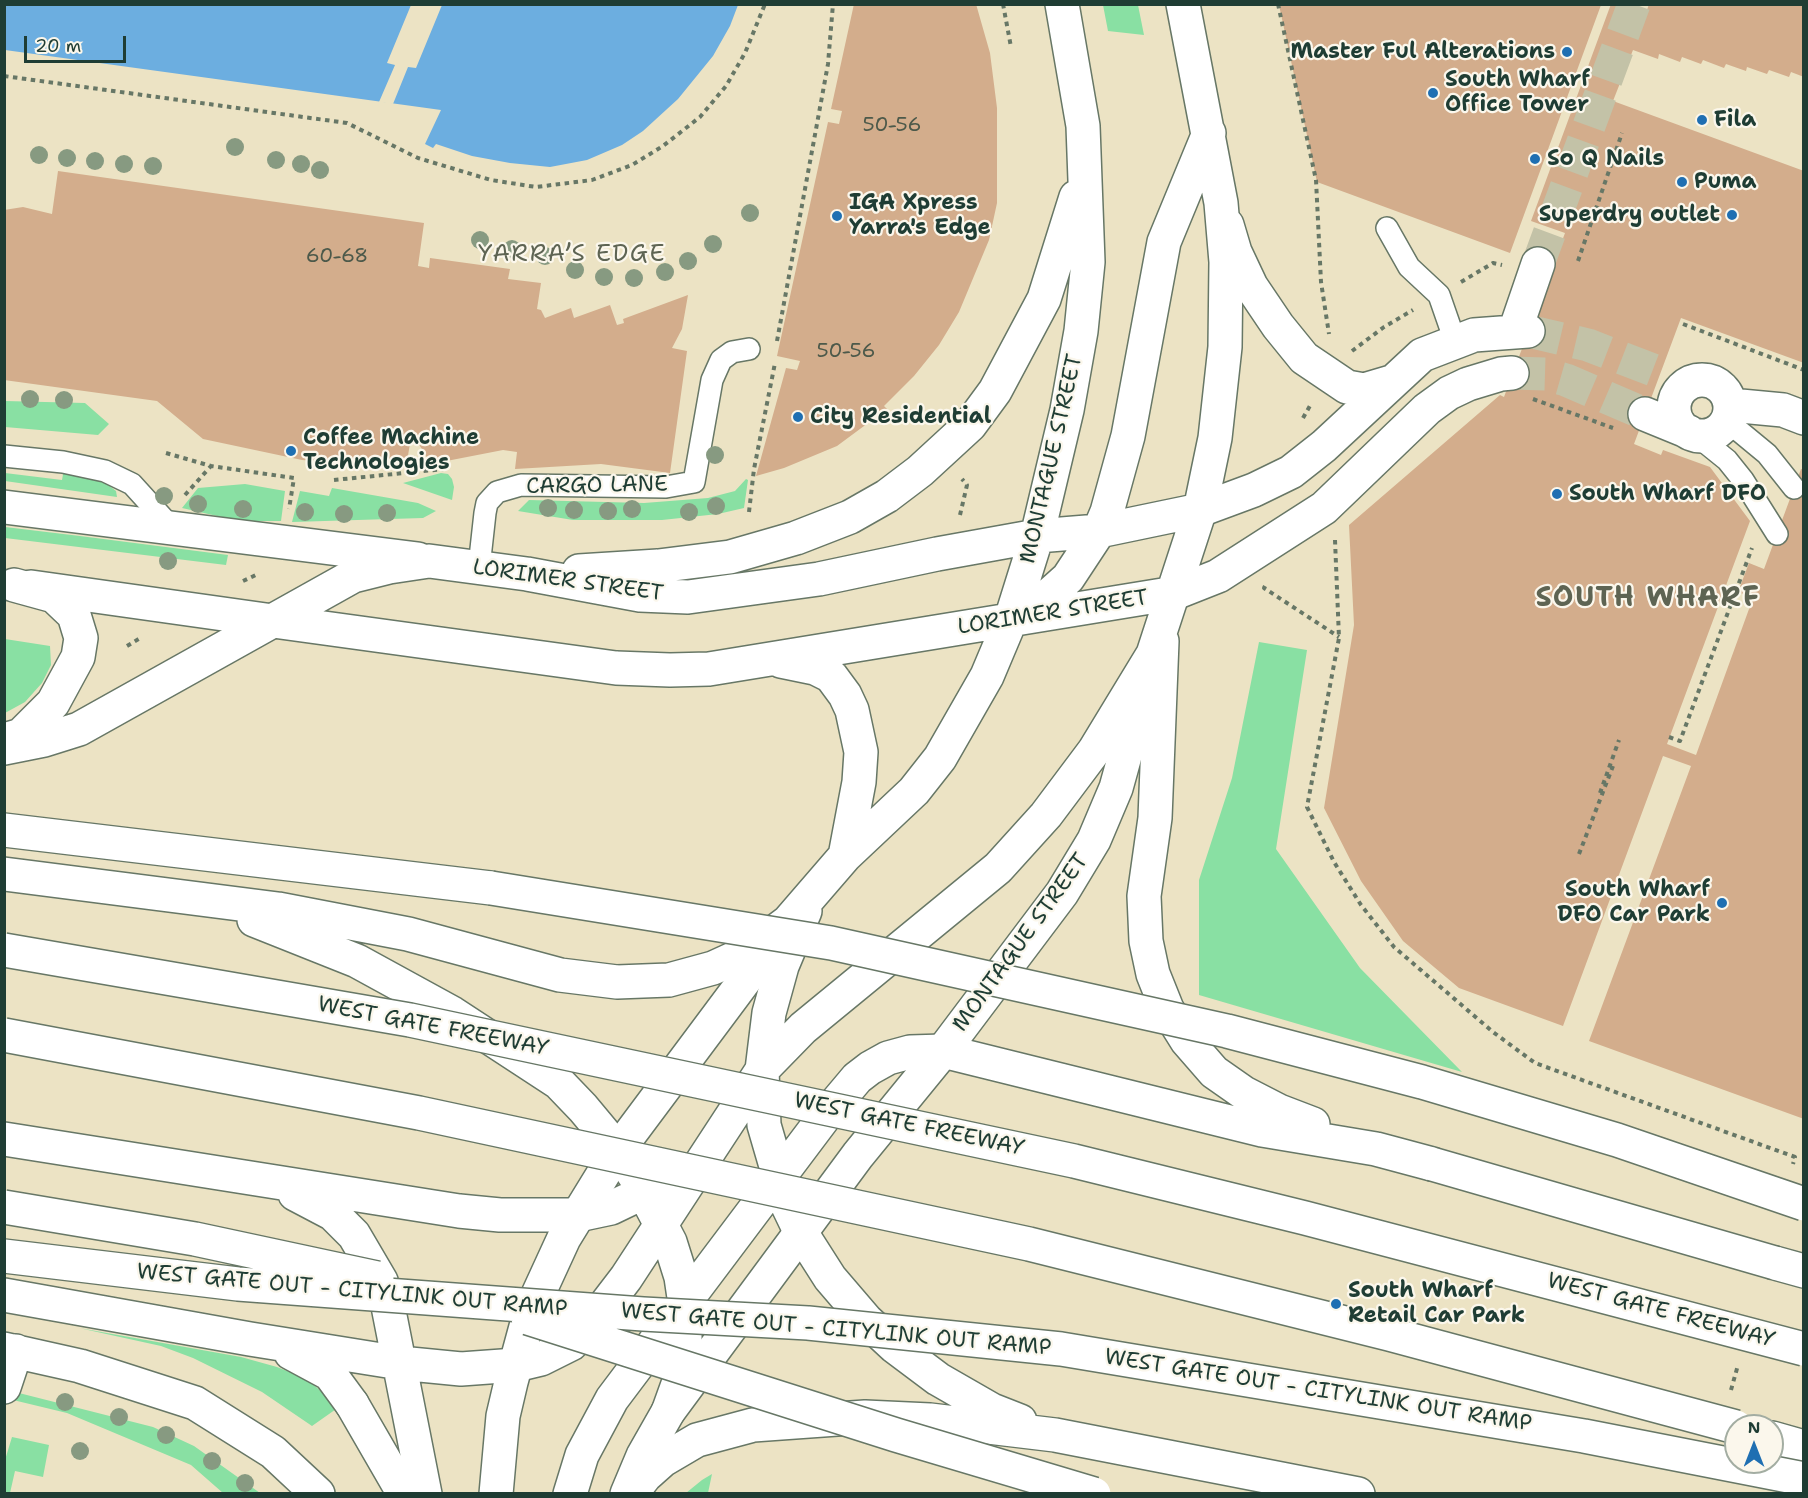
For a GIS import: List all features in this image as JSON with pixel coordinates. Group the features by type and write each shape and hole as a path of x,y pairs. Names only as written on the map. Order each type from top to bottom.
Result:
{"main road":[{"path":"526,574 658,566 730,556 796,538 850,517 887,496 942,453 970,424 996,391 1044,299 1074,213 1084,138 1062,4"},
{"name":"MONTAGUE STREET","path":"627,1494 643,1456 668,1412 801,1231 943,1051 1062,893 1094,840 1116,788 1200,510 1215,438 1225,347 1226,262 1221,203 1183,4"},
{"path":"1011,619 1031,608 1068,578 1099,531 1126,445 1164,242 1209,133"},
{"name":"MONTAGUE STREET","path":"496,1494 503,1416 530,1312 564,1238 618,1150 788,922 845,856 914,791 940,758 987,676 1011,619 1037,536 1067,410 1081,331 1088,262 1084,138"},
{"path":"1221,203 1235,252 1251,286 1278,326 1304,358 1347,387 1364,390 1391,382"},
{"name":"LORIMER STREET","path":"4,507 479,567 640,595 688,597 819,579 1037,536 1099,531 1200,510 1254,490 1291,472 1324,446 1422,355 1474,335 1521,331 1538,264"},
{"path":"1633,422 1693,433 1714,433 1729,412 1728,397 1718,385 1661,373"},
{"path":"1693,433 1678,421 1675,406 1680,391 1686,385 1701,380"},
{"name":"LORIMER STREET","path":"9,584 616,668 709,669 1175,593 1218,576 1324,508 1427,409 1449,393 1475,382 1522,386"},
{"path":"1729,412 1783,410 1803,418"},
{"path":"4,748 44,740 79,729 353,576 429,561"},
{"path":"4,740 21,735 53,703 78,657 81,638 74,615 54,596 9,584"},
{"path":"4,1295 400,1363 461,1369 516,1365 554,1354 571,1344 590,1325 626,1278 762,1070 803,1028 998,868 1046,815 1094,751 1158,643"},
{"path":"1158,643 1155,818 1144,896 1146,941 1153,974 1167,1010 1187,1041 1214,1071 1244,1093 1279,1111 1376,1149"},
{"path":"765,659 797,663 831,676 845,695 852,710 861,752 859,782 845,856"},
{"path":"4,815 206,852"},
{"path":"4,830 206,852 491,888 683,917 831,943 1227,1030 1422,1082 1617,1140 1803,1204"},
{"path":"4,874 278,909 351,922 560,975 617,982 669,980 713,968 748,952 788,922"},
{"path":"819,886 798,924 782,966 769,1013 762,1070 764,1125 778,1177 801,1231 840,1292 894,1346 938,1379 992,1410 1055,1435"},
{"path":"181,896 273,926 357,961 452,1013 559,1083 583,1108 618,1150 645,1193 661,1224 681,1278 685,1304 685,1345 682,1373 668,1412"},
{"name":"WEST GATE FREEWAY","path":"4,950 410,1020 1051,1156 1305,1218 1803,1349"},
{"path":"4,1035 419,1113 1029,1245 1378,1332 1724,1424"},
{"path":"570,1494 582,1455 612,1399 778,1177 840,1098 870,1068 903,1053 943,1051 1262,1130 1376,1149 1803,1271"},
{"path":"4,1139 459,1212 500,1215 578,1215 611,1208 645,1193 671,1178 717,1137"},
{"path":"238,1177 301,1196 333,1214 354,1235 381,1281 400,1363 425,1494"},
{"path":"4,1207 195,1239 423,1288 1055,1484 1094,1494"},
{"name":"WEST GATE OUT - CITYLINK OUT RAMP","path":"4,1256 238,1284 631,1313 808,1323 1061,1349 1584,1436 1803,1479"},
{"path":"250,1339 308,1360 330,1374 352,1404 404,1494"},
{"path":"4,1387 10,1350 112,1375 195,1403 273,1452 318,1494"},
{"path":"632,1494 645,1476 663,1460 697,1440 753,1425 866,1418 930,1420 1055,1435 1359,1494"},
{"path":"1784,1441 1803,1447"}],"lane":[{"path":"1387,228 1409,267 1439,295 1455,341"},
{"name":"CARGO LANE","path":"479,567 484,513 487,503 497,492 521,485 666,487 694,482 712,380 721,360 732,352 749,349"},
{"path":"1729,412 1794,488"},
{"path":"1693,433 1727,460 1743,480 1777,534"},
{"path":"4,456 63,462 105,471 132,484 171,528"}],"path":[{"path":"4,75 347,123 418,158 491,180 536,187 591,180 632,165 663,146 700,117 726,87 746,54 765,4"},
{"path":"776,348 828,64 833,4"},
{"path":"1003,4 1011,47"},
{"path":"1278,4 1316,180 1321,282 1330,339"},
{"path":"1578,261 1622,133"},
{"path":"1683,324 1803,370"},
{"path":"749,512 754,470 772,389 775,358"},
{"path":"1522,386 1633,422"},
{"path":"1301,424 1304,412 1311,402"},
{"path":"166,453 211,466 294,478 280,563 239,583"},
{"path":"942,453 967,485 954,551"},
{"path":"334,480 444,470"},
{"path":"1334,537 1339,638 1307,807 1334,862 1361,905 1394,947 1493,1032 1535,1063 1612,1093"},
{"path":"1669,737 1680,741 1755,539"},
{"path":"1264,588 1339,638"},
{"path":"127,646 188,609"},
{"path":"1588,826 1619,740"},
{"path":"1579,854 1612,766"}],"green space":[{"path":"1103,5 1138,5 1144,35 1108,31"},
{"path":"5,401 85,403 109,424 98,435 5,427"},
{"path":"64,469 88,475 107,484 116,491 117,497 5,481 5,473 62,480"},
{"path":"441,473 448,474 452,479 454,487 452,500 403,483"},
{"path":"746,479 748,480 744,508 718,514 662,520 573,520 518,511 529,500 644,503 708,498 735,491"},
{"path":"245,484 285,491 281,521 239,521 182,508 198,488"},
{"path":"332,488 418,503 436,511 423,518 292,522 300,491 329,496"},
{"path":"5,527 228,555 226,565 5,538"},
{"path":"5,639 50,646 51,665 42,683 25,702 5,713"},
{"path":"1259,642 1307,650 1276,849 1360,968 1462,1072 1199,995 1199,880 1232,778"},
{"path":"79,1328 241,1357 277,1367 307,1379 339,1407 312,1426 262,1392 193,1358 161,1346"},
{"path":"15,1392 153,1427 194,1446 260,1493 223,1493 191,1465 67,1413 13,1400"},
{"path":"12,1437 49,1445 43,1477 15,1471 10,1493 5,1493 5,1460"},
{"path":"712,1474 708,1493 686,1493 702,1480"}],"water":[{"path":"5,5 738,5 730,26 713,56 678,99 643,131 622,145 587,160 550,167 510,163 472,156 436,144 433,148 425,144 441,110 5,50"}],"pier":[{"path":"411,5 442,5 416,68 408,67 393,104 379,102 395,65 387,63"}],"building":[{"path":"854,4 976,4 990,53 997,108 997,203 989,240 959,312 939,345 914,376 884,406 887,409 837,446 784,468 756,476 786,368 797,370 800,361 777,356 828,122 839,124 842,111 831,109"},
{"name":"South Wharf DFO","path":"1611,4 1625,4 1646,13 1649,4 1804,4 1804,77 1791,72 1789,77 1769,70 1767,74 1747,67 1746,71 1726,64 1724,68 1703,60 1701,64 1682,57 1680,62 1659,54 1658,59 1633,50 1613,101 1804,171 1804,363 1681,318 1634,444 1661,455 1663,450 1710,467 1750,521 1667,744 1696,755 1753,598 1738,592 1749,563 1764,569 1801,469 1804,470 1804,1119 1589,1041 1691,766 1663,756 1563,1026 1459,988 1403,941 1361,881 1324,808 1354,625 1349,525 1500,395 1504,397 1565,233 1531,221"},
{"name":"South Wharf Office Tower","path":"1279,5 1601,5 1510,253 1317,182"},
{"path":"58,171 424,223 418,266 429,268 430,258 510,269 508,279 541,283 537,309 541,310 545,318 571,308 574,318 610,305 617,325 624,323 623,319 688,295 682,329 672,348 687,351 670,473 601,464 515,469 517,452 503,450 431,464 415,438 411,437 406,468 302,460 203,439 157,401 4,380 4,210 23,207 52,214"}],"tunnel":[{"path":"1538,264 1634,4"},
{"path":"1528,331 1588,345 1661,373"},
{"path":"1512,373 1545,374 1566,380 1645,414"}],"place":[{"name":"Master Ful Alterations","path":"1567,52"},
{"name":"South Wharf Office Tower","path":"1433,93"},
{"name":"Fila","path":"1702,120"},
{"name":"So Q Nails","path":"1535,159"},
{"name":"Puma","path":"1682,182"},
{"name":"Superdry outlet","path":"1732,215"},
{"name":"IGA Xpress Yarra's Edge","path":"837,216"},
{"name":"City Residential","path":"798,417"},
{"name":"Coffee Machine Technologies","path":"291,451"},
{"name":"South Wharf DFO","path":"1557,494"},
{"name":"South Wharf DFO Car Park","path":"1722,903"},
{"name":"South Wharf Retail Car Park","path":"1336,1304"}],"district":[{"name":"YARRA’S EDGE","path":"572,255"},
{"name":"SOUTH WHARF","path":"1648,599"}]}
